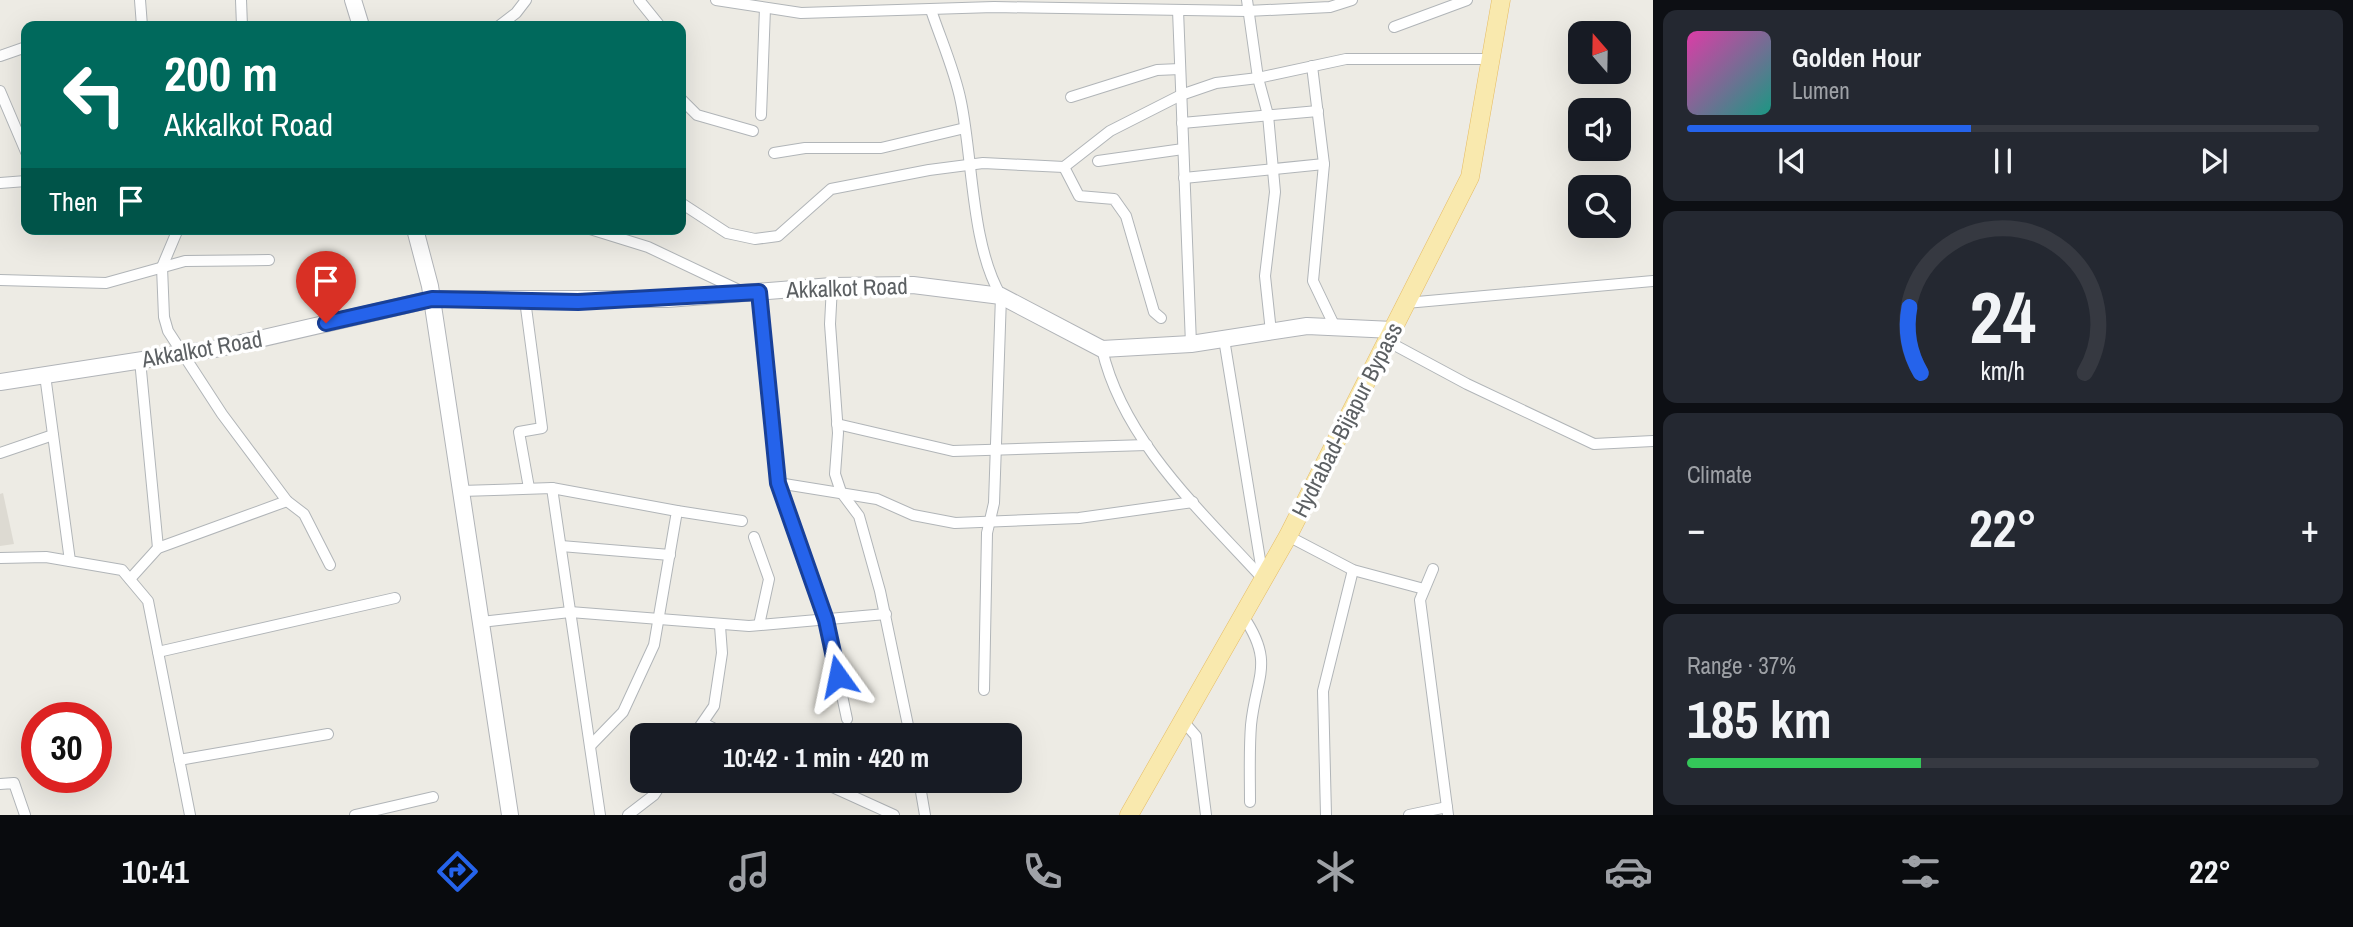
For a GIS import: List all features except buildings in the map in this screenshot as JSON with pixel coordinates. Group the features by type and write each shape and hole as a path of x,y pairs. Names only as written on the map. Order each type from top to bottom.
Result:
{"main road":[{"name":"Hydrabad-Bijapur Bypass","path":"1129,815 1288,536 1470,177 1501,0"}],"street":[{"path":"140,0 142,21"},
{"path":"241,0 242,21"},
{"path":"354,0 359,21"},
{"path":"506,21 526,0"},
{"path":"639,0 656,21"},
{"path":"716,0 801,13 931,10 965,4 1178,10 1247,6 1330,7 1352,0"},
{"path":"1394,27 1467,0"},
{"path":"1247,6 1258,78 1268,115 1273,169 1274,215 1265,276 1271,332"},
{"path":"761,115 765,8"},
{"path":"931,10 961,100 968,165 993,284 1001,296 994,503 988,521 984,690"},
{"path":"1178,10 1191,344"},
{"path":"0,56 21,49"},
{"path":"686,206 727,233 755,239 778,236 831,189 968,165 1031,164 1064,167 1110,131 1181,94 1216,83 1373,57 1490,59"},
{"path":"1312,66 1324,164 1313,281 1335,327"},
{"path":"1072,97 1157,70 1181,69"},
{"path":"0,91 21,140"},
{"path":"686,104 697,116 753,131"},
{"path":"1182,123 1318,110"},
{"path":"774,153 804,148 881,148 965,128"},
{"path":"1098,161 1184,149"},
{"path":"1185,178 1324,164"},
{"path":"1064,167 1079,196 1114,199 1126,216 1154,312 1161,318"},
{"path":"0,183 21,181"},
{"path":"175,235 162,267 164,317 168,331 287,501 304,514 330,565"},
{"path":"416,235 432,299 510,815"},
{"path":"613,235 648,247 751,293 778,483 826,620 847,719"},
{"path":"0,280 106,283 185,261 269,260"},
{"path":"1406,303 1653,281"},
{"name":"Akkalkot Road","path":"0,382 220,348 432,299 667,299 832,286 913,285 1001,296 1102,349"},
{"path":"832,286 830,324 837,424 835,474 841,492 859,516 886,614 908,723"},
{"path":"524,300 542,428 519,432 529,488"},
{"path":"1264,580 1193,502 1147,445 1110,382 1102,349 1191,344 1307,326 1335,327 1390,336 1467,384 1594,444 1653,441"},
{"path":"1224,339 1264,580"},
{"path":"140,360 158,548"},
{"path":"44,375 70,561"},
{"path":"837,424 953,452 1147,445"},
{"path":"0,453 53,435"},
{"path":"778,483 877,499 913,515 955,523 1079,518 1193,502"},
{"path":"461,491 552,488 743,521"},
{"path":"552,488 600,815"},
{"path":"130,579 158,548 287,501"},
{"path":"590,746 623,712 654,645 677,511"},
{"path":"1288,536 1353,570 1424,589"},
{"path":"754,537 769,579 759,625"},
{"path":"561,546 670,555"},
{"path":"0,558 46,556 122,570 148,601 190,815"},
{"path":"1409,815 1447,811 1432,675 1420,600 1433,569"},
{"path":"1326,815 1323,691 1353,570"},
{"path":"158,652 395,598"},
{"path":"481,622 570,612 720,626 886,614"},
{"path":"1243,616 1257,637 1262,658 1250,737 1250,802"},
{"path":"703,723 714,706 722,653 720,626"},
{"path":"1183,722 1196,736 1206,815"},
{"path":"179,760 328,734"},
{"path":"0,784 14,782 24,815"},
{"path":"628,815 655,793"},
{"path":"846,793 894,815"},
{"path":"921,793 925,815"},
{"path":"355,815 433,797"},
{"path":"865,815 877,807"}],"shaded area":[{"path":"3,493 14,544 0,546 0,494"}],"route":[{"path":"326,323 432,299 578,302 759,292 778,483 826,620 838,676"}]}
